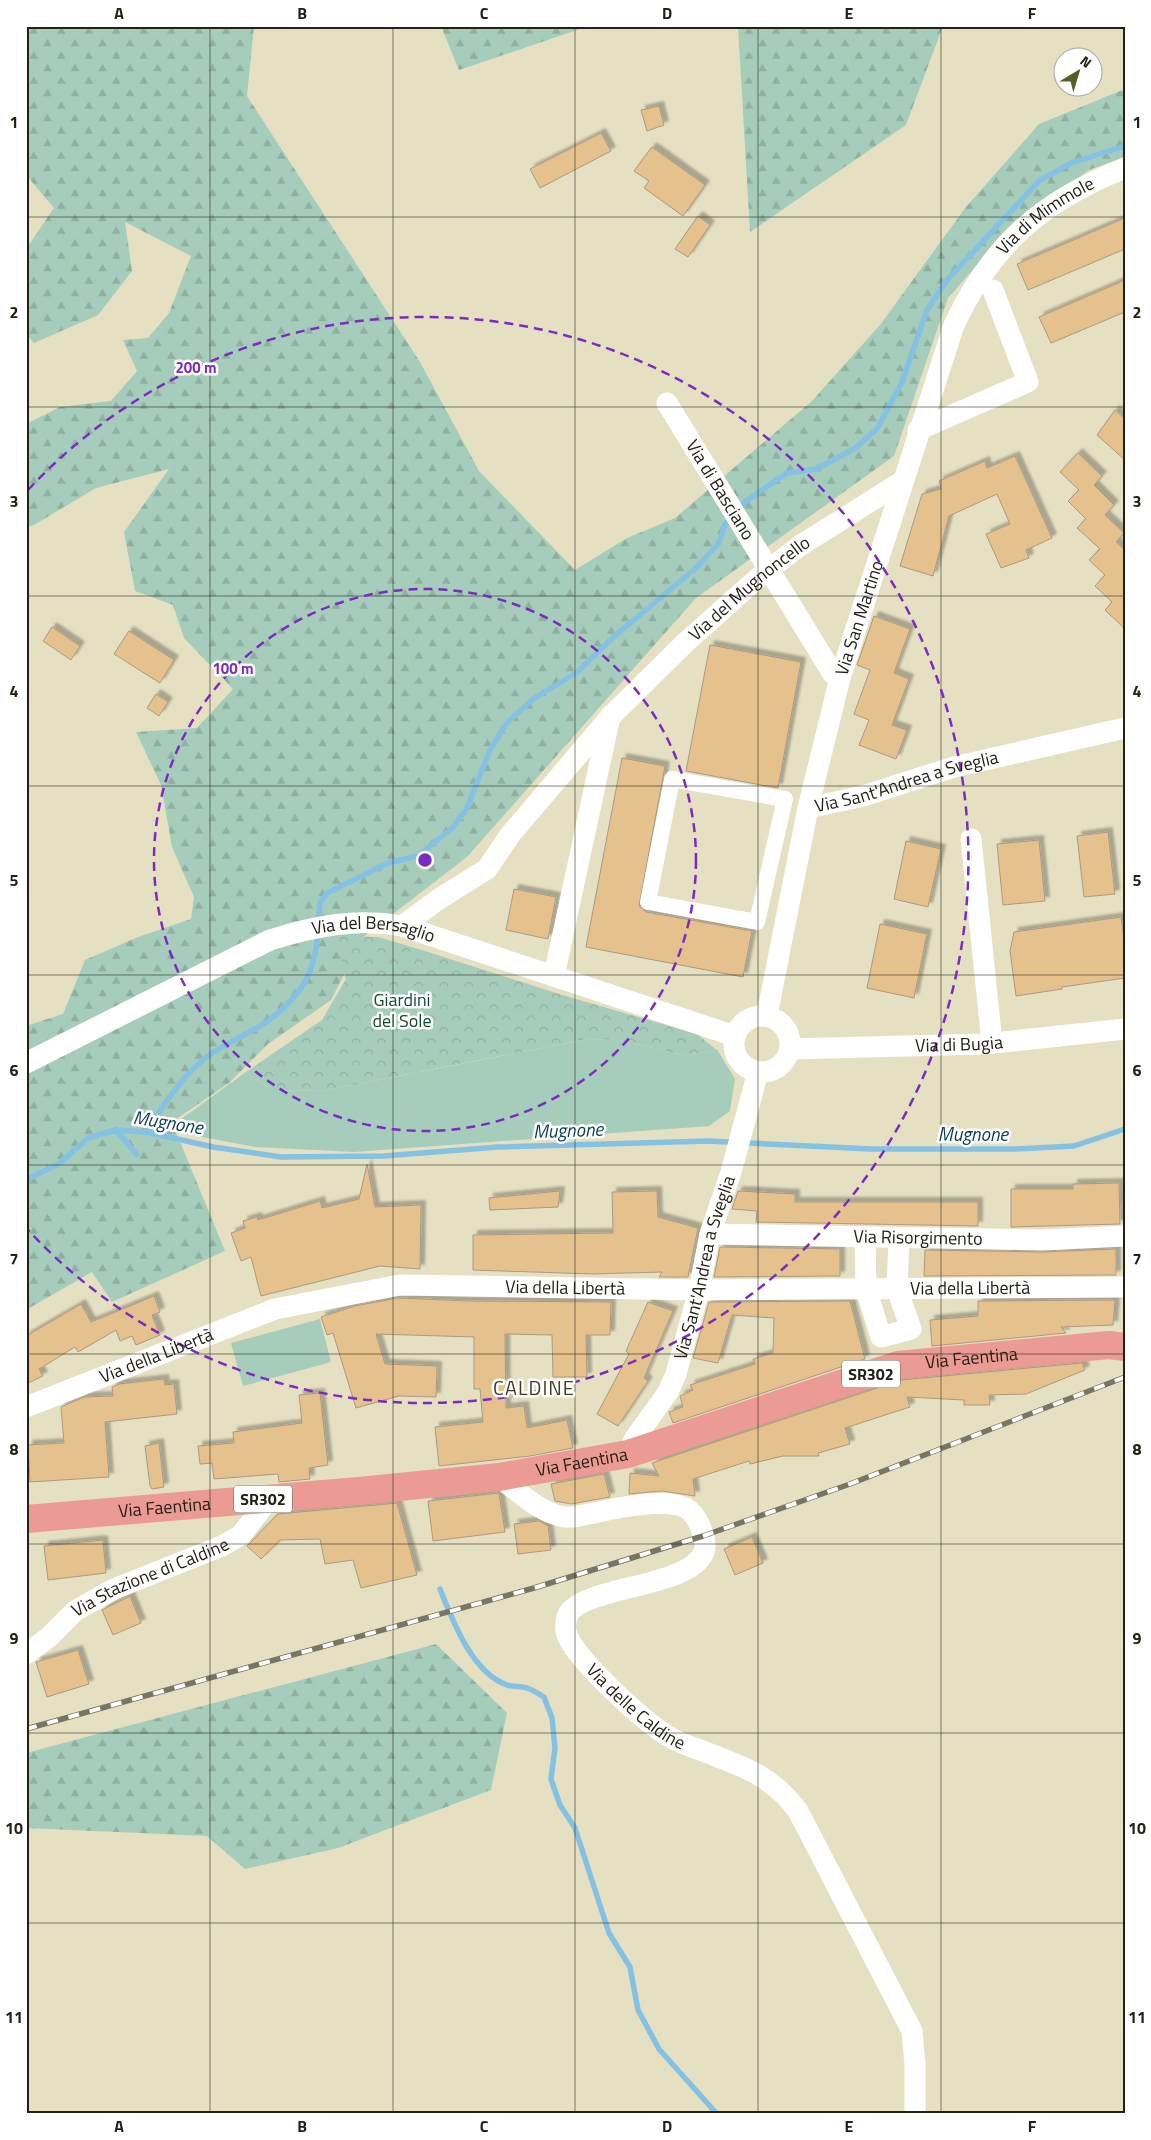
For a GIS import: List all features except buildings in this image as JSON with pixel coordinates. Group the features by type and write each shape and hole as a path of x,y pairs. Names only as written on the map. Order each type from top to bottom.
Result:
{"main road":[{"name":"Via Faentina","path":"26,1519 269,1499 499,1477 628,1454 898,1365 1082,1347 1109,1345 1125,1347"}],"street":[{"name":"Via di Mimmole","path":"986,284 996,255 1043,210 1068,194 1125,168"},
{"name":"Via San Martino","path":"808,808 840,678 944,347 963,305 986,284"},
{"path":"918,430 1028,382 986,284"},
{"name":"Via di Basciano","path":"667,403 722,489 768,570 832,674 840,678"},
{"name":"Via del Mugnoncello","path":"402,926 487,868 510,835 610,716 686,642 768,570 801,545 903,482"},
{"path":"554,976 610,716"},
{"name":"Via Sant'Andrea a Sveglia","path":"767,1015 808,808 862,796 954,767 1125,728"},
{"path":"672,779 785,799 757,922 648,902 672,779"},
{"path":"971,839 992,1043"},
{"name":"Via del Bersaglio","path":"26,1063 270,940 318,926 377,922 402,926 734,1036"},
{"path":"758,1015 767,1015 777,1018 789,1032 791,1049 781,1066 772,1071 758,1072 749,1069 737,1057 734,1048 734,1036 745,1021 758,1015"},
{"name":"Via di Bugia","path":"791,1049 992,1043 1125,1029"},
{"name":"Via Sant'Andrea a Sveglia","path":"628,1454 635,1438 668,1392 676,1374 699,1290 710,1234 731,1172 758,1072"},
{"name":"Via Risorgimento","path":"710,1234 1043,1240 1125,1236"},
{"path":"865,1237 866,1289 881,1338 911,1330 897,1289 899,1238"},
{"name":"Via della Libertà","path":"26,1407 275,1309 400,1285 699,1290 1125,1287"},
{"name":"Via delle Caldine","path":"499,1477 542,1508 560,1517 572,1517 655,1504 676,1505 695,1516 705,1544 703,1554 699,1559 668,1577 579,1604 568,1614 565,1622 566,1633 574,1647 593,1669 660,1730 678,1742 763,1776 785,1794 798,1811 912,2031 915,2065 915,2114"},
{"name":"Via Stazione di Caldine","path":"26,1654 49,1637 75,1611 114,1589 222,1546 241,1535 269,1499"}],"green space":[{"path":"26,26 254,26 247,96 420,362 479,471 575,570 627,538 675,518 812,401 880,325 966,207 1039,124 1125,89 1125,157 1089,170 1012,225 948,298 894,456 696,598 467,857 363,937 331,1000 268,1044 229,1083 172,1122 225,1251 112,1302 92,1272 26,1310 26,1026 63,1014 85,960 138,937 191,919 194,897 172,847 161,785 136,732 197,728 233,689 184,638 173,605 135,591 124,532 169,469 96,488 34,525 26,527 26,424 60,407 111,401 137,371 123,340 148,338 169,313 191,256 125,222 132,271 98,315 34,343 26,334 26,249 54,208 26,175"},
{"path":"441,26 589,26 459,70"},
{"path":"738,26 943,26 906,125 750,232"},
{"name":"Giardini del Sole","path":"336,936 378,937 422,950 559,994 697,1034 718,1051 682,1055 620,1040 586,1039 323,1091 272,1090 246,1072 322,1020 346,979"},
{"path":"587,1039 620,1040 682,1055 718,1051 735,1079 730,1111 709,1126 354,1152 255,1147 166,1130 246,1072 272,1090 323,1091"},
{"path":"320,1319 331,1362 243,1386 231,1343"},
{"path":"436,1644 507,1713 491,1790 338,1848 245,1869 207,1836 26,1828 26,1753"}],"waterway":[{"path":"739,510 746,501 787,473 816,469 854,449 877,429 902,382 927,310 947,280 1039,181 1071,163 1125,146"},
{"path":"318,922 320,903 327,893 388,863 418,856 453,827 466,810 491,748 507,723 533,699 576,673 617,634 696,568 719,543 725,524 732,517"},
{"path":"146,1132 176,1088 197,1065 213,1052 268,1021 290,1002 310,972 314,960 318,931"},
{"name":"Mugnone","path":"26,1180 60,1163 88,1138 116,1130 146,1132 213,1147 281,1157 384,1156 498,1147 708,1141 872,1149 1014,1149 1074,1146 1125,1129"},
{"path":"116,1130 137,1155"},
{"path":"440,1589 465,1644 484,1669 495,1679 507,1685 527,1688 544,1697 552,1718 555,1748 551,1779 560,1805 575,1828 609,1933 630,1967 638,2010 659,2049 717,2114"}],"railway":[{"path":"26,1729 534,1588 703,1536 850,1484 1125,1377"}],"district":[{"name":"CALDINE","path":"534,1388"}]}
